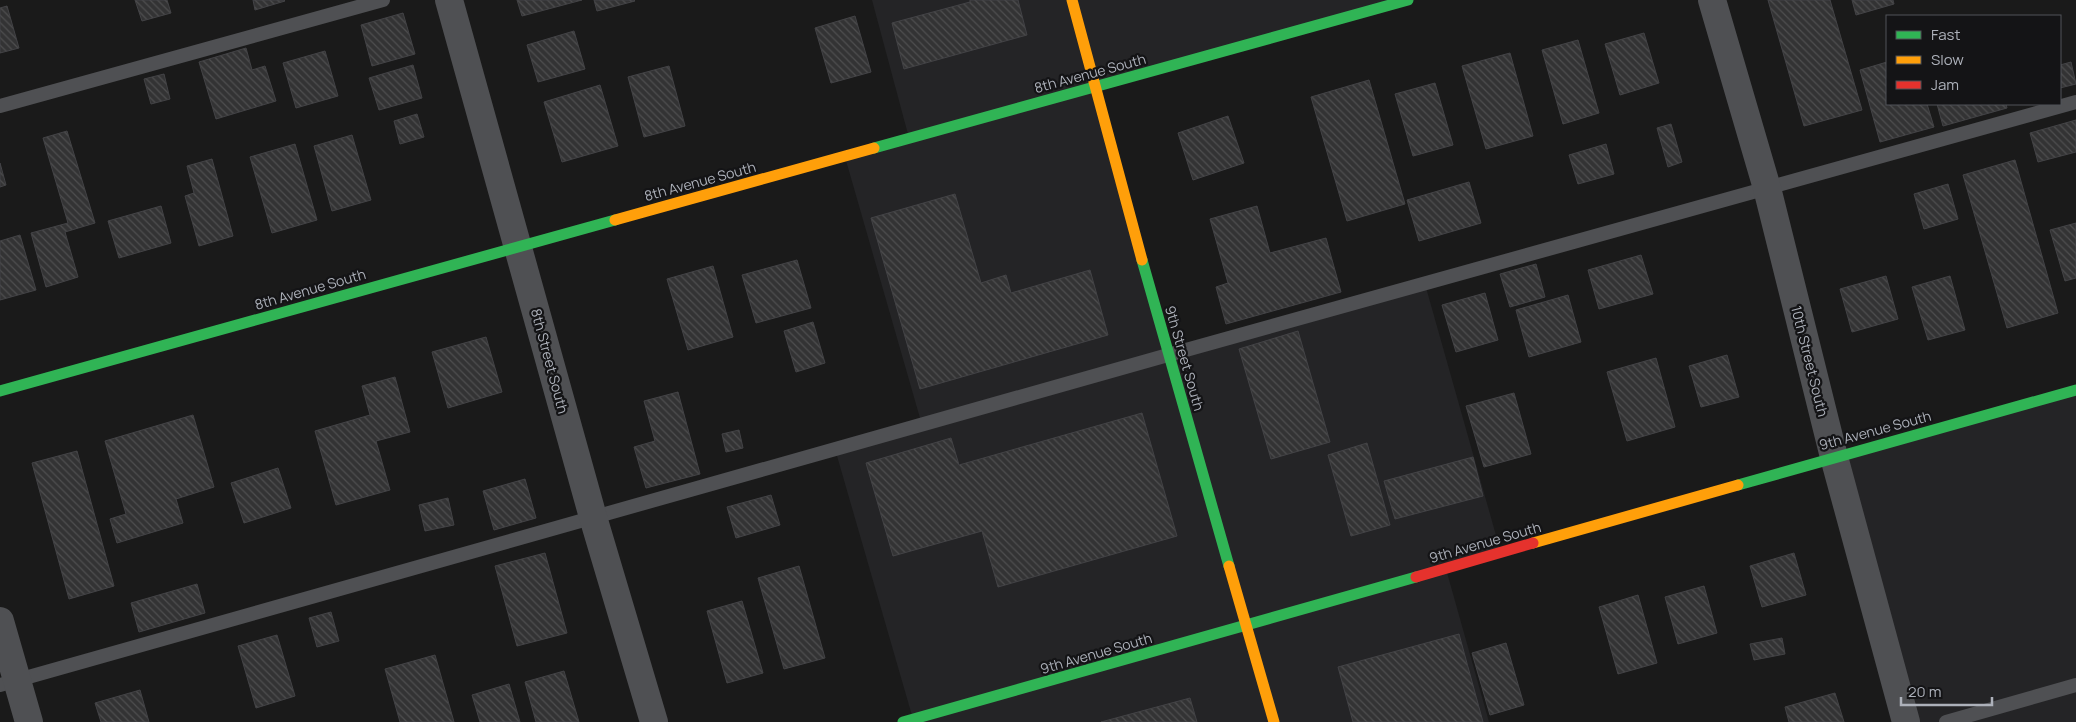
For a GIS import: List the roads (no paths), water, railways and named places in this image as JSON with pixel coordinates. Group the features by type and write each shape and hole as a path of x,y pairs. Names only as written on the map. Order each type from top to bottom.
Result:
{"street":[{"name":"8th Street South","path":"449,0 592,517 654,722"},
{"name":"9th Street South","path":"1072,0 1168,356 1274,722"},
{"name":"8th Avenue South","path":"0,391 1096,87 1391,2 1408,0"},
{"name":"10th Street South","path":"1712,0 1767,188 1834,457 1906,722"},
{"name":"9th Avenue South","path":"903,722 2076,390"},
{"path":"0,621 9,683 29,722"}],"lane":[{"path":"0,106 383,0"},
{"path":"9,683 592,517 2076,102"},
{"path":"1946,722 2076,685"}]}
